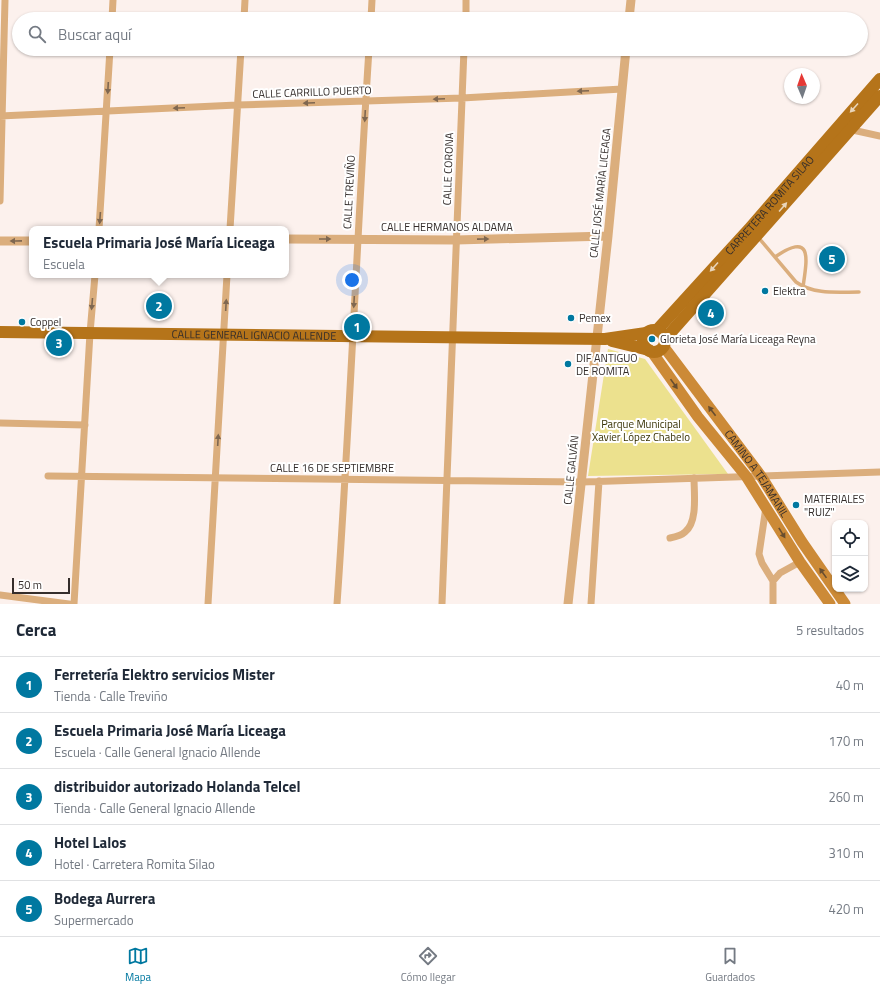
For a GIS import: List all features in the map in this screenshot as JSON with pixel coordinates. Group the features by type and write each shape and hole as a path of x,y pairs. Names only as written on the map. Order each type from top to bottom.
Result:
{"main road":[{"name":"CARRETERA ROMITA SILAO","path":"658,337 845,127 880,79"},
{"name":"CARRETERA ROMITA SILAO","path":"845,127 880,96"},
{"name":"CALLE GENERAL IGNACIO ALLENDE","path":"0,332 600,339 658,337"},
{"path":"658,337 661,350 651,351 646,348 643,340 658,337"},
{"name":"CAMINO A TEJAMANIL","path":"658,337 761,476 802,542 845,604"},
{"name":"CALLE GENERAL IGNACIO ALLENDE","path":"600,339 651,351"},
{"name":"CAMINO A TEJAMANIL","path":"651,351 698,417 746,476 800,562 830,604"}],"street":[{"path":"0,201 5,0"},
{"path":"112,12 113,0"},
{"path":"244,12 245,0"},
{"path":"371,12 372,0"},
{"path":"466,0 466,12"},
{"path":"630,12 631,0"},
{"path":"99,226 110,56"},
{"path":"230,226 240,56"},
{"name":"CALLE TREVIÑO","path":"338,604 369,56"},
{"name":"CALLE CORONA","path":"442,604 464,56"},
{"name":"CALLE JOSÉ MARÍA LICEAGA","path":"600,339 608,236 625,56"},
{"name":"CALLE CARRILLO PUERTO","path":"1,116 237,105 462,98 622,89"},
{"path":"845,127 880,136"},
{"name":"CALLE HERMANOS ALDAMA","path":"289,239 456,240 608,236"},
{"path":"0,241 29,241"},
{"path":"74,604 90,333 95,278"},
{"path":"208,604 227,278"},
{"name":"CALLE GALVÁN","path":"568,604 600,339"},
{"path":"0,423 85,425"},
{"name":"CALLE 16 DE SEPTIEMBRE","path":"48,476 582,482 880,472"},
{"path":"670,538 685,532 692,522 694,510 694,478"},
{"path":"591,604 599,481"},
{"path":"766,508 759,554 762,564 773,581 773,604"},
{"path":"773,581 780,573 800,562"},
{"path":"0,595 69,604"}],"lane":[{"path":"753,232 796,282 803,287 820,292 859,292"},
{"path":"775,257 792,247 804,249 807,260 803,287"}],"green space":[{"name":"Parque Municipal Xavier López Chabelo","path":"608,349 645,359 728,474 588,476"}],"place":[{"name":"Bodega Aurrera","path":"832,259"},
{"name":"Elektra","path":"765,291"},
{"name":"Escuela Primaria José María Liceaga","path":"159,306"},
{"name":"Hotel Lalos","path":"711,313"},
{"name":"Pemex","path":"571,318"},
{"name":"Coppel","path":"22,322"},
{"name":"Ferretería Elektro servicios Mister","path":"357,327"},
{"name":"Glorieta José María Liceaga Reyna","path":"652,339"},
{"name":"distribuidor autorizado Holanda Telcel","path":"59,343"},
{"name":"DIF ANTIGUO DE ROMITA","path":"568,364"},
{"name":"MATERIALES \"RUIZ\"","path":"796,505"}]}
